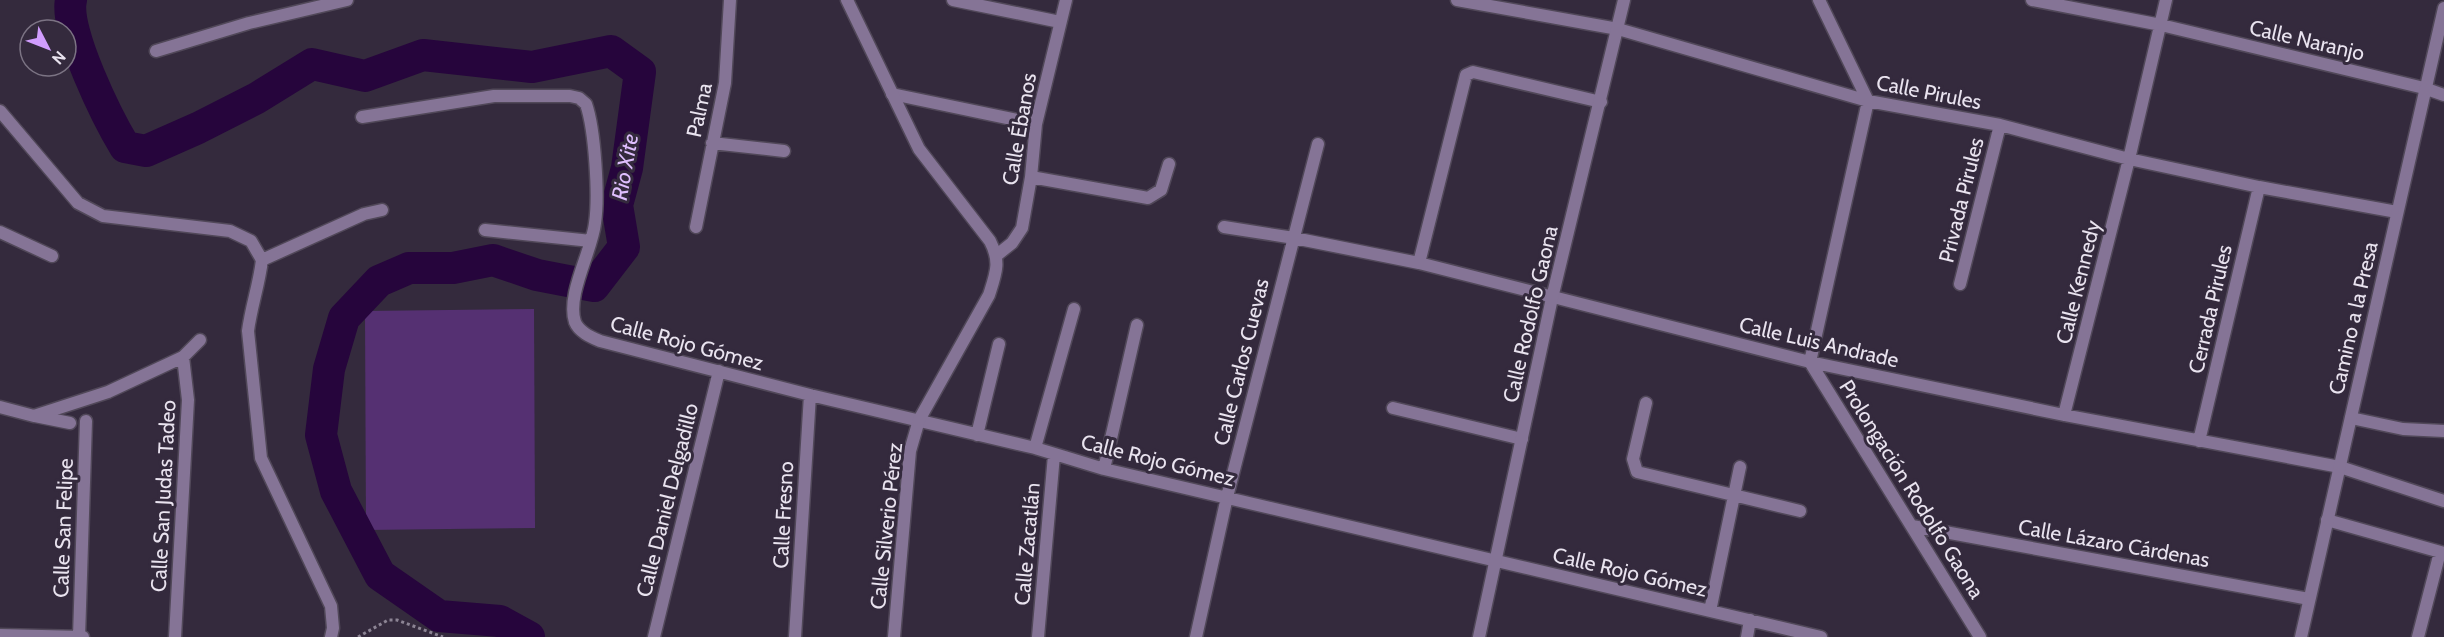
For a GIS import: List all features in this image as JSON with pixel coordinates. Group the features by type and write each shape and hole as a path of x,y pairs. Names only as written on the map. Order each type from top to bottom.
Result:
{"street":[{"path":"156,51 249,23 347,0"},
{"name":"Palma","path":"696,227 726,83 730,0"},
{"path":"847,0 919,149 990,240 997,255"},
{"path":"953,0 1060,22"},
{"name":"Calle Ébanos","path":"997,255 1012,243 1022,228 1031,177 1036,124 1066,0"},
{"name":"Calle Pirules","path":"1457,0 1519,5 1618,29 1868,101 2000,125 2129,159 2259,187 2397,212"},
{"name":"Calle Rodolfo Gaona","path":"1479,637 1552,298 1624,0"},
{"path":"1810,362 1868,101 1819,0"},
{"name":"Calle Naranjo","path":"2032,0 2161,25 2424,88 2444,95"},
{"name":"Calle Kennedy","path":"2064,415 2129,159 2166,0"},
{"name":"Camino a la Presa","path":"2301,637 2444,8"},
{"path":"1419,263 1466,75 1473,72 1601,102"},
{"path":"892,94 1036,124"},
{"name":"Calle Rojo Gómez","path":"362,117 494,96 579,98 586,104 589,112 595,186 595,225 574,303 575,323 585,334 600,341 810,395 1035,448 1104,469 1814,636"},
{"path":"0,111 78,203 91,211 103,216 230,231 251,241 262,261 260,281 250,311 248,331 261,458 331,606 333,628 331,637"},
{"name":"Privada Pirules","path":"1960,284 2000,125"},
{"path":"712,143 784,152"},
{"name":"Calle Carlos Cuevas","path":"1197,637 1227,497 1318,144"},
{"path":"1031,177 1148,198 1155,196 1161,190 1169,164"},
{"name":"Cerrada Pirules","path":"2199,441 2259,187"},
{"path":"262,261 364,214 382,210"},
{"name":"Calle Luis Andrade","path":"1224,227 1294,238 1419,263 1810,362 2064,415 2340,467 2444,501"},
{"path":"485,230 591,241"},
{"path":"0,232 52,256"},
{"name":"Calle Silverio Pérez","path":"894,637 910,451 919,420 989,295 995,276 997,255"},
{"path":"1035,448 1074,309"},
{"path":"1104,469 1137,325"},
{"path":"34,416 108,392 183,357 200,340"},
{"path":"977,435 999,344"},
{"name":"Calle San Judas Tadeo","path":"175,637 188,400 183,357"},
{"name":"Prolongación Rodolfo Gaona","path":"1810,362 1980,637"},
{"name":"Calle Daniel Delgadillo","path":"654,637 719,371"},
{"name":"Calle Fresno","path":"795,637 810,395"},
{"path":"1646,403 1634,459 1637,472 1800,512"},
{"path":"0,407 69,423"},
{"path":"1393,408 1522,438"},
{"path":"2351,418 2403,429 2444,431"},
{"name":"Calle San Felipe","path":"81,637 86,421"},
{"name":"Calle Zacatlán","path":"1038,637 1054,455"},
{"path":"1710,611 1740,467"},
{"path":"2327,520 2442,553 2418,637"},
{"name":"Calle Lázaro Cárdenas","path":"1912,526 2309,599"},
{"path":"1747,637 1750,620"},
{"path":"0,636 81,637"}],"path":[{"path":"358,637 388,620 397,620 443,637"}],"shaded area":[{"path":"534,309 535,528 366,530 365,311"}],"waterway":[{"name":"Rio Xite","path":"71,0 74,32 89,75 108,117 125,147 146,151 257,98 312,64 365,76 423,55 532,67 611,51 640,72 627,168 617,205 624,247 594,286 537,275 493,260 453,268 409,268 379,281 344,318 329,369 321,435 336,491 380,575 439,616 500,621 529,637"}]}
